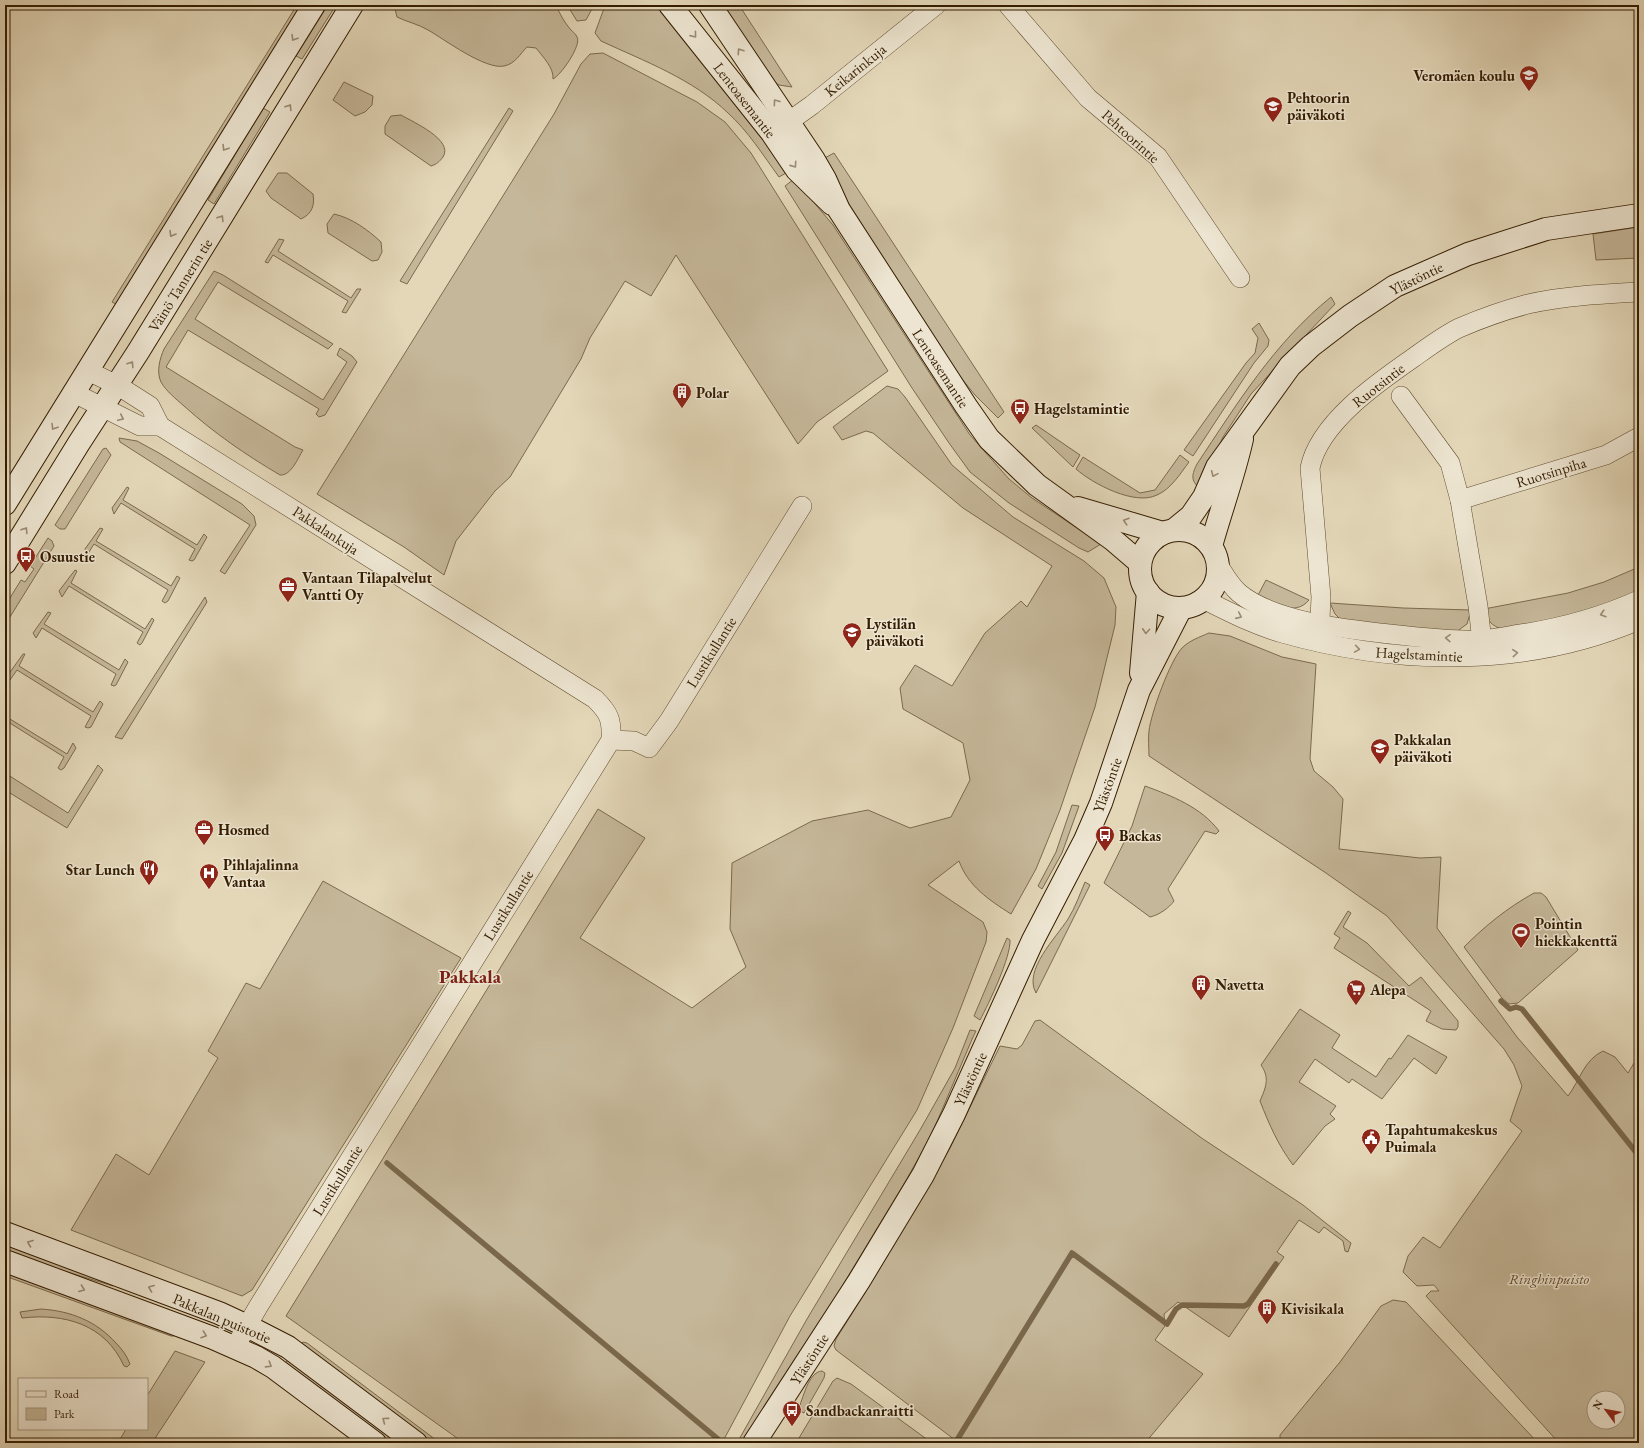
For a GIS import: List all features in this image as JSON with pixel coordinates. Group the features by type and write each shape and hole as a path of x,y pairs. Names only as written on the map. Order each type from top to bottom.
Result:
{"main road":[{"path":"5,504 314,5"},
{"name":"Väinö Tannerin tie","path":"5,563 352,5"},
{"name":"Lentoasemantie","path":"670,5 781,127 825,179 839,210 966,406 990,439 1037,485 1067,505 1140,563"},
{"name":"Lentoasemantie","path":"710,5 781,127"},
{"name":"Ylästöntie","path":"1169,531 1191,516 1200,503 1217,467 1286,371 1310,346 1350,316 1395,286 1468,254 1546,229 1639,214"},
{"name":"Ylästöntie","path":"1211,546 1222,505 1234,476 1244,431"},
{"name":"Lentoasemantie","path":"1067,505 1169,531"},
{"path":"1169,531 1192,532 1202,536 1211,546 1217,556 1218,566 1216,582 1204,600 1192,606 1180,608 1168,606 1156,600 1148,592 1141,574 1140,563 1142,555 1151,541 1169,531"},
{"name":"Ylästöntie","path":"1139,690 1146,635 1148,592"},
{"name":"Ylästöntie","path":"754,1443 859,1281 923,1175 954,1114 1033,940 1085,840 1101,803 1139,690 1180,608"},
{"name":"Pakkalan puistotie","path":"5,1233 247,1326 288,1347 416,1443"},
{"name":"Pakkalan puistotie","path":"5,1261 235,1347 273,1367 375,1443"}],"street":[{"name":"Keikarinkuja","path":"781,127 812,105 936,5"},
{"name":"Pehtoorintie","path":"1008,5 1088,98 1158,157 1240,278"},
{"name":"Ruotsintie","path":"1320,633 1321,597 1310,468 1312,457 1325,435 1356,400 1386,377 1458,329 1526,305 1562,298 1639,292"},
{"path":"74,393 140,426 160,426 150,406 117,385 88,371"},
{"path":"1386,377 1450,463 1460,500 1478,606 1482,648"},
{"name":"Pakkalankuja","path":"160,426 595,699 607,711 611,725 611,740"},
{"name":"Ruotsinpiha","path":"1460,500 1606,455 1639,437"},
{"name":"Lustikullantie","path":"235,1347 611,740 634,741 649,748 673,714 802,506"},
{"name":"Hagelstamintie","path":"1218,566 1231,584 1249,600 1291,617 1320,633 1369,651 1428,657 1482,648 1550,630 1608,613 1639,600"},
{"name":"Hagelstamintie","path":"1204,600 1257,624 1282,633 1320,633"},
{"name":"Hagelstamintie","path":"1482,648 1524,652 1554,647 1602,634 1639,620"}],"green space":[{"path":"297,5 303,5 116,304 112,302"},
{"path":"328,5 336,5 302,59 296,56"},
{"path":"394,5 556,5 564,21 577,36 578,41 570,60 561,72 553,79 550,67 536,48 527,47 514,61 508,65 496,66 486,63 465,53 424,28 397,17"},
{"path":"567,5 594,5 586,20 577,21"},
{"path":"607,5 655,5 701,59 788,172 779,177 735,120 699,90 668,72 601,41 595,33 603,11"},
{"path":"720,5 739,5 792,87 779,85 767,78"},
{"path":"603,53 697,102 725,122 751,153 888,371 817,422 798,444 676,255 651,296 625,281 590,338 581,359 510,477 495,491 456,541 444,575 404,547 317,494 554,114 581,64 590,54"},
{"path":"344,82 373,96 372,105 365,112 355,116 333,100"},
{"path":"263,108 270,112 214,204 208,200"},
{"path":"509,108 513,111 407,284 400,281"},
{"path":"401,115 431,132 443,144 445,151 443,157 438,163 431,166 385,134 385,126 391,116"},
{"path":"834,153 1004,412 998,418 975,395 954,369 821,160"},
{"path":"278,173 287,173 313,194 314,202 312,209 305,217 301,219 271,198 266,191"},
{"path":"794,179 833,225 970,435 1009,479 1032,498 1101,544 1088,552 1079,548 1009,503 970,472 912,388 785,186"},
{"path":"334,214 347,218 359,225 381,242 382,252 378,260 372,261 328,233 327,224"},
{"path":"1639,227 1639,258 1596,260 1593,234"},
{"path":"279,239 284,240 278,251 351,298 357,289 361,289 346,313 342,312 348,301 273,255 268,263 265,262"},
{"path":"214,271 223,275 333,344 328,349 218,282 195,319 323,400 347,362 337,355 340,348 352,356 357,362 325,415 319,417 316,414 319,409 188,330 166,367 295,447 303,450 291,470 284,475 280,475 230,443 171,395 161,382 159,365 164,349"},
{"path":"1331,297 1335,304 1251,394 1223,437 1200,488 1193,480 1195,468 1242,397 1274,354 1311,315"},
{"path":"1259,323 1269,340 1268,346 1254,363 1193,456 1184,450 1246,363 1255,353 1258,338 1252,329"},
{"path":"887,386 898,389 905,397 952,465 1013,517 1084,561 1104,578 1116,607 1115,625 1095,707 1060,810 1036,869 1011,914 980,892 968,878 959,861 928,885 983,922 987,932 986,942 953,1028 917,1110 790,1316 722,1443 464,1443 286,1316 598,809 645,838 580,938 692,1008 746,967 730,929 732,863 812,821 868,810 910,828 951,817 970,780 963,743 903,709 900,688 915,665 952,686 985,633 1021,601 1027,607 1052,566 963,508 873,433 866,431 842,440 833,427"},
{"path":"1036,425 1080,455 1073,467 1032,428"},
{"path":"119,438 137,441 159,453 242,504 254,516 256,525 225,574 220,571 250,525 120,442"},
{"path":"106,448 111,455 65,529 60,529 55,525 103,449"},
{"path":"1180,455 1189,462 1179,476 1167,489 1148,498 1126,496 1115,492 1103,487 1076,469 1083,457 1140,493 1155,490"},
{"path":"127,487 129,488 123,500 197,545 204,534 207,537 194,560 189,560 195,549 121,503 114,514 112,508"},
{"path":"100,528 103,529 96,541 171,586 177,576 180,578 168,601 165,603 162,601 168,590 94,544 87,555 85,549"},
{"path":"48,538 52,541 54,546 5,625 5,606 21,580 25,582 34,569 30,566"},
{"path":"1639,567 1639,593 1597,609 1503,630 1490,622 1484,609 1568,593 1604,582"},
{"path":"75,570 77,571 71,583 145,629 152,618 154,620 140,645 137,643 143,632 69,586 62,597 59,591"},
{"path":"1266,580 1309,600 1297,608 1291,608 1277,605 1257,597"},
{"path":"205,597 207,602 122,739 115,737"},
{"path":"1330,603 1403,608 1471,610 1467,624 1456,632 1343,622 1335,614"},
{"path":"48,612 51,613 44,624 119,670 125,659 128,662 116,685 111,685 116,674 42,628 36,638 33,633"},
{"name":"Ringhinpuisto","path":"1209,633 1230,636 1282,657 1316,664 1310,759 1314,771 1333,787 1343,799 1339,849 1420,858 1441,857 1437,928 1517,1037 1568,1096 1587,1065 1603,1051 1615,1057 1628,1073 1634,1063 1639,1066 1639,1443 1559,1443 1426,1296 1431,1291 1439,1291 1434,1285 1417,1286 1403,1272 1408,1256 1423,1237 1440,1248 1522,1131 1510,1121 1522,1086 1514,1065 1504,1049 1387,916 1326,873 1149,756 1150,723 1153,712 1172,664 1182,648 1192,641"},
{"path":"23,654 25,654 19,666 93,712 100,701 103,704 91,727 85,727 91,716 17,670 10,680 8,675"},
{"path":"5,716 67,754 73,743 76,748 64,768 61,770 58,768 64,757 5,720"},
{"path":"98,765 103,770 67,828 5,790 5,773 68,813"},
{"path":"1145,786 1176,798 1195,809 1204,815 1219,831 1216,834 1205,831 1168,889 1174,901 1164,911 1150,917 1104,883 1132,826"},
{"path":"1072,805 1079,806 1062,853 1042,889 1038,886 1056,852"},
{"path":"323,881 461,958 252,1290 242,1296 71,1230 116,1154 149,1175 218,1058 208,1051 246,983 260,989"},
{"path":"1085,882 1090,885 1036,993 1033,984 1037,964 1071,915"},
{"name":"Pointin hiekkakenttä","path":"1534,893 1541,893 1546,897 1578,950 1518,1003 1509,1004 1502,998 1464,947 1497,918"},
{"path":"1348,911 1351,913 1343,927 1367,943 1409,986 1421,977 1458,1021 1458,1027 1456,1030 1442,1029 1426,1021 1431,1011 1334,948 1340,938 1334,934"},
{"path":"1007,938 1010,940 1007,957 999,980 980,1020 974,1016"},
{"path":"1300,1009 1340,1035 1332,1048 1376,1077 1408,1035 1447,1057 1436,1074 1414,1058 1382,1099 1352,1079 1349,1083 1315,1059 1299,1082 1336,1106 1330,1114 1335,1119 1325,1126 1293,1165 1274,1134 1260,1101 1266,1083 1264,1070 1261,1065"},
{"path":"1040,1020 1203,1139 1303,1205 1351,1243 1348,1252 1345,1251 1343,1241 1324,1227 1319,1233 1299,1220 1277,1252 1284,1257 1229,1337 1178,1302 1164,1314 1165,1326 1155,1340 1203,1374 1145,1443 959,1443 836,1350 834,1346 836,1339 865,1293 950,1148 1000,1046 1017,1049 1022,1045 1035,1021"},
{"path":"970,1030 976,1031 930,1138 824,1316 741,1443 737,1443 807,1319 920,1130 955,1068"},
{"path":"5,1241 115,1280 113,1286 5,1253"},
{"path":"5,1267 177,1331 174,1336 171,1336 5,1276"},
{"path":"1393,1300 1406,1302 1538,1443 1280,1443 1280,1435 1340,1362 1381,1306"},
{"path":"41,1309 63,1312 82,1318 91,1323 108,1335 118,1345 126,1355 130,1364 127,1367 124,1366 116,1352 106,1340 82,1324 53,1317 22,1318 20,1312"},
{"path":"303,1342 307,1343 440,1443 426,1443 298,1346"},
{"path":"175,1351 205,1362 152,1443 118,1443 125,1430 148,1430 148,1394"},
{"path":"290,1357 396,1436 390,1443 385,1443 284,1365"},
{"path":"822,1371 825,1373 824,1378 804,1413 798,1410 804,1393 813,1376"},
{"path":"837,1378 851,1384 932,1443 796,1443 833,1381"}],"waterway":[{"path":"1501,1001 1510,1009 1516,1007 1522,1009 1639,1156"},
{"path":"387,1163 718,1439"},
{"path":"957,1440 1072,1253 1167,1324 1176,1309 1182,1305 1244,1306 1248,1304 1276,1264"}],"place":[{"name":"Veromäen koulu","path":"1529,92"},
{"name":"Pehtoorin päiväkoti","path":"1273,123"},
{"name":"Polar","path":"682,409"},
{"name":"Hagelstamintie","path":"1020,425"},
{"name":"Osuustie","path":"26,573"},
{"name":"Vantaan Tilapalvelut Vantti Oy","path":"288,603"},
{"name":"Lystilän päiväkoti","path":"852,649"},
{"name":"Pakkalan päiväkoti","path":"1380,765"},
{"name":"Hosmed","path":"204,846"},
{"name":"Backas","path":"1105,852"},
{"name":"Star Lunch","path":"149,886"},
{"name":"Pihlajalinna Vantaa","path":"209,890"},
{"name":"Pointin hiekkakenttä","path":"1521,949"},
{"name":"Navetta","path":"1201,1001"},
{"name":"Alepa","path":"1356,1006"},
{"name":"Tapahtumakeskus Puimala","path":"1371,1155"},
{"name":"Kivisikala","path":"1267,1325"},
{"name":"Sandbackanraitti","path":"792,1427"}],"district":[{"name":"Pakkala","path":"470,976"}]}
